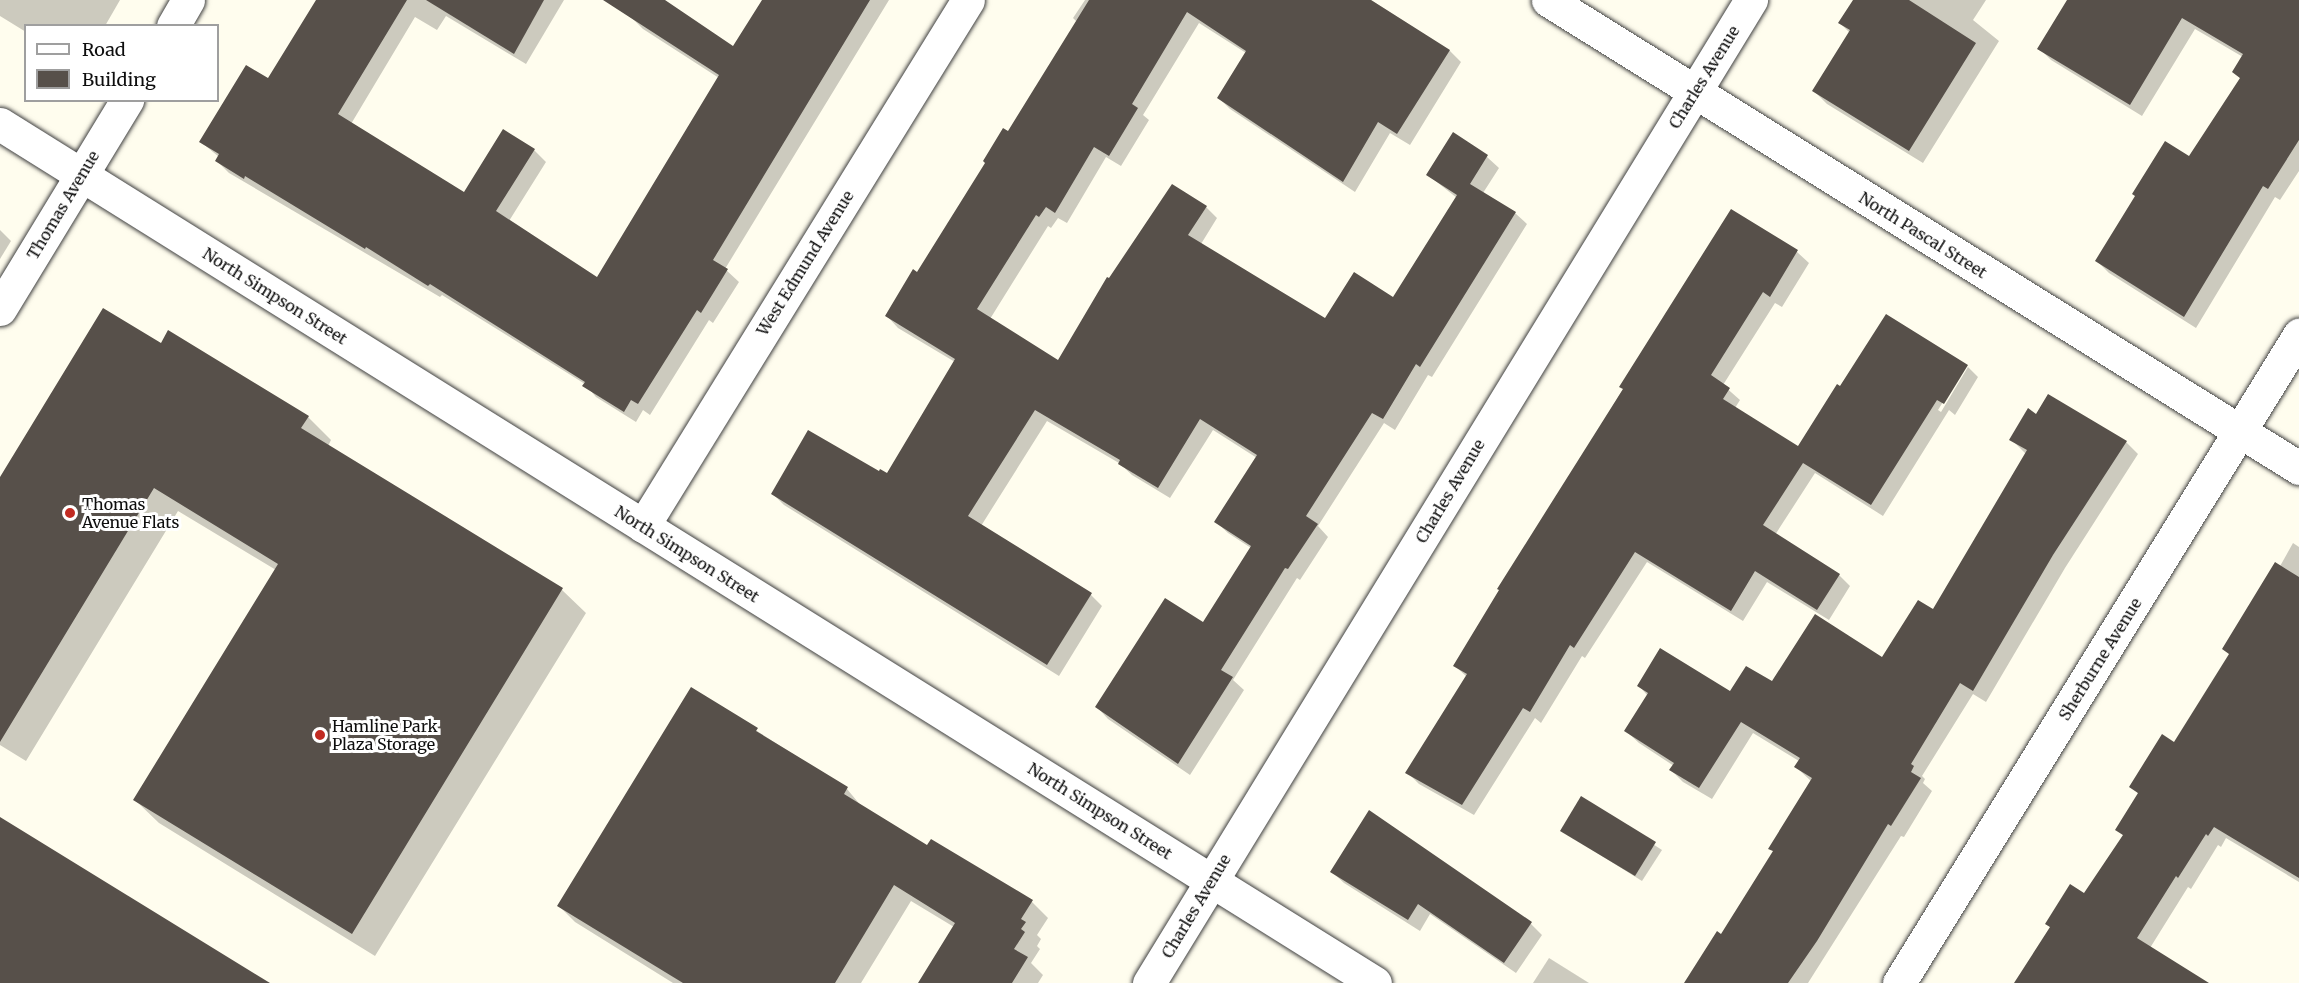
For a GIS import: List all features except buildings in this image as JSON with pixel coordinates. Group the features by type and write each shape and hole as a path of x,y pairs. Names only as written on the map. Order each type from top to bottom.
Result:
{"street":[{"path":"174,24 188,0"},
{"name":"West Edmund Avenue","path":"643,526 968,0"},
{"name":"North Pascal Street","path":"1548,0 2299,468"},
{"name":"Charles Avenue","path":"1149,983 1751,0"},
{"name":"Thomas Avenue","path":"0,309 126,102"},
{"name":"North Simpson Street","path":"0,124 1375,983"},
{"name":"Sherburne Avenue","path":"1899,983 2299,335"}],"place":[{"name":"Thomas Avenue Flats","path":"70,513"},
{"name":"Hamline Park Plaza Storage","path":"320,735"}]}
